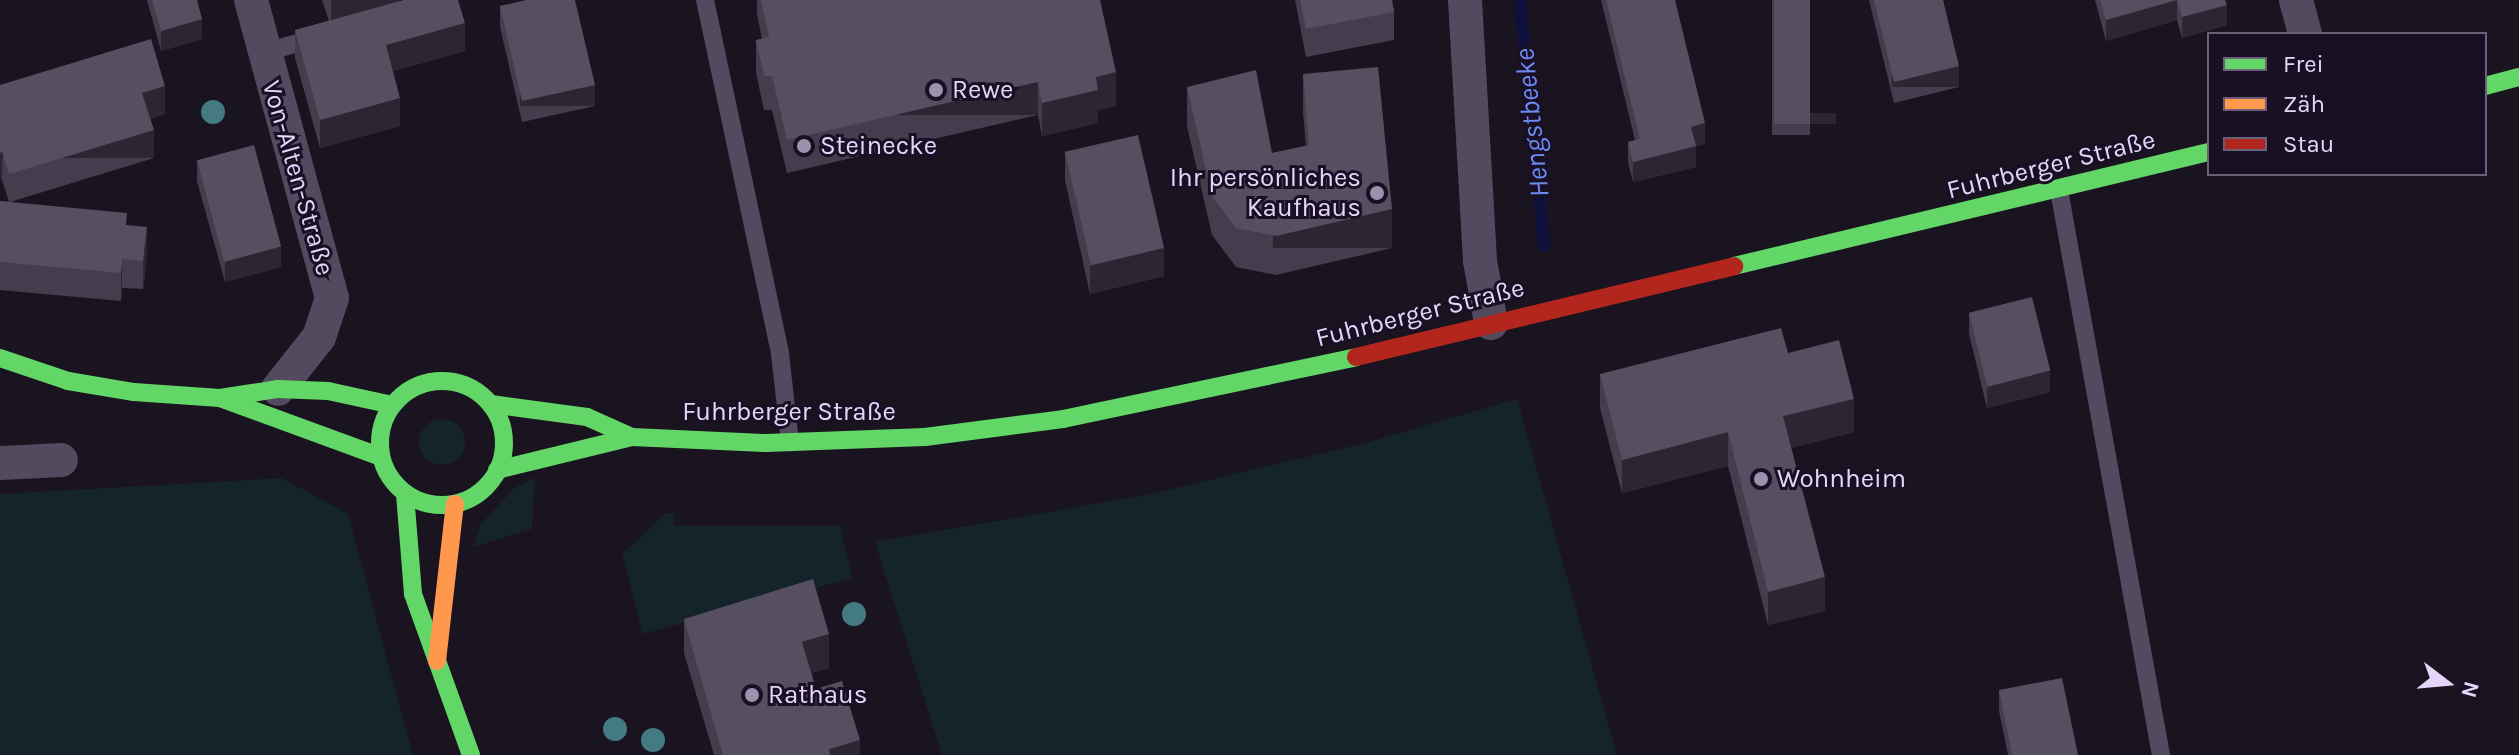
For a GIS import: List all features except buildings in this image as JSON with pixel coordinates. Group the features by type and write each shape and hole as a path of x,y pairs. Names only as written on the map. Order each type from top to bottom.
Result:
{"main road":[{"path":"2487,85 2519,77"},
{"name":"Fuhrberger Straße","path":"497,470 632,437 790,442 925,437 1063,419 1491,323 2207,153"},
{"path":"0,358 68,381 220,398 381,457"},
{"path":"405,494 429,503 455,504 487,486 497,470 503,436 491,404 460,383 441,381 423,384 393,405 379,438 381,457 405,494 413,594 471,755"},
{"path":"220,398 278,389 328,391 393,405"},
{"name":"Fuhrberger Straße","path":"491,404 587,417 632,437"},
{"path":"436,663 448,597 455,504"}],"street":[{"name":"Von-Alten-Straße","path":"251,0 262,53 332,298 319,337 278,389"},
{"path":"1465,0 1480,261 1491,323"},
{"path":"2296,0 2304,32"},
{"path":"0,463 61,460"}],"lane":[{"path":"705,0 780,354 790,442"},
{"path":"262,53 336,33"},
{"path":"2059,190 2161,755"}],"shaded area":[{"path":"1517,399 1617,755 942,755 875,542 1146,495 1365,443"},
{"path":"442,419 458,426 465,442 458,458 442,465 426,458 419,442 426,426"},
{"path":"535,477 532,529 473,547 481,524 513,489"},
{"path":"282,478 348,514 413,755 0,755 0,494"},
{"path":"666,513 674,513 674,526 840,526 853,578 643,634 622,554"}],"waterway":[{"name":"Hengstbeeke","path":"1520,0 1544,246"}],"traffic: fast":[{"path":"2487,85 2519,77"},
{"path":"1734,266 2207,152"},
{"path":"497,470 632,437 766,443 925,437 1063,419 1356,357"},
{"path":"0,358 68,381 134,392 220,398 278,389 328,391 393,405"},
{"path":"442,381 466,386 486,399 499,419 504,443 499,467 486,487 466,500 442,505 418,500 398,487 385,467 380,443 385,419 398,399 418,386 442,381"},
{"path":"220,398 381,457"},
{"path":"491,404 587,417 632,437"},
{"path":"405,494 413,594 471,755"}],"traffic: slow":[{"path":"437,661 455,504"}],"traffic: jam":[{"path":"1356,357 1734,266"}],"place":[{"name":"Rewe","path":"936,90"},
{"name":"Steinecke","path":"804,146"},
{"name":"Ihr persönliches Kaufhaus","path":"1377,193"},
{"name":"Wohnheim","path":"1761,479"},
{"name":"Rathaus","path":"752,695"}]}
